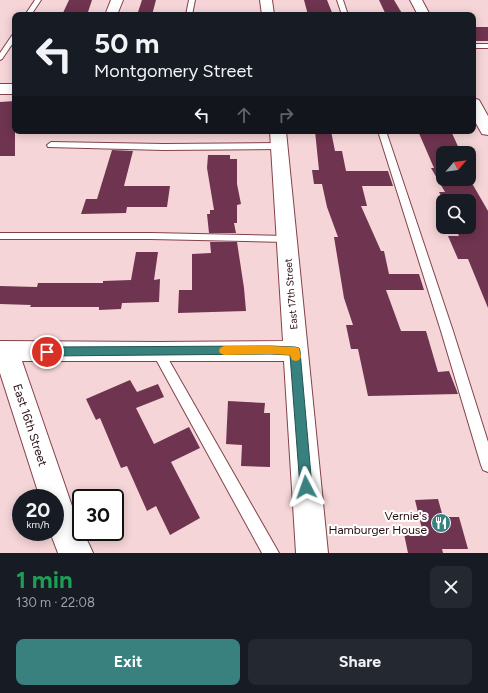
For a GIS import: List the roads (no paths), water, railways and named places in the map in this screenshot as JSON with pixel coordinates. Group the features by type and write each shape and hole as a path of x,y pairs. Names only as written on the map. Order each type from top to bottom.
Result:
{"street":[{"path":"112,12 117,0"},
{"path":"266,0 268,12"},
{"path":"416,0 422,12"},
{"path":"0,89 12,89"},
{"path":"476,108 488,130"},
{"name":"East 17th Street","path":"278,139 312,553"},
{"path":"4,351 295,351"},
{"name":"East 16th Street","path":"4,351 52,489"},
{"name":"East 16th Street","path":"64,527 68,540 77,553"}],"lane":[{"path":"30,12 38,0"},
{"path":"190,12 192,0"},
{"path":"340,0 344,12"},
{"path":"0,58 12,40"},
{"path":"476,46 488,46"},
{"path":"383,134 447,331 488,465"},
{"path":"51,145 164,147 278,139"},
{"path":"0,236 151,236 286,239"},
{"path":"158,352 270,553"}],"place":[{"name":"Vernie's Hamburger House","path":"441,523"}]}
